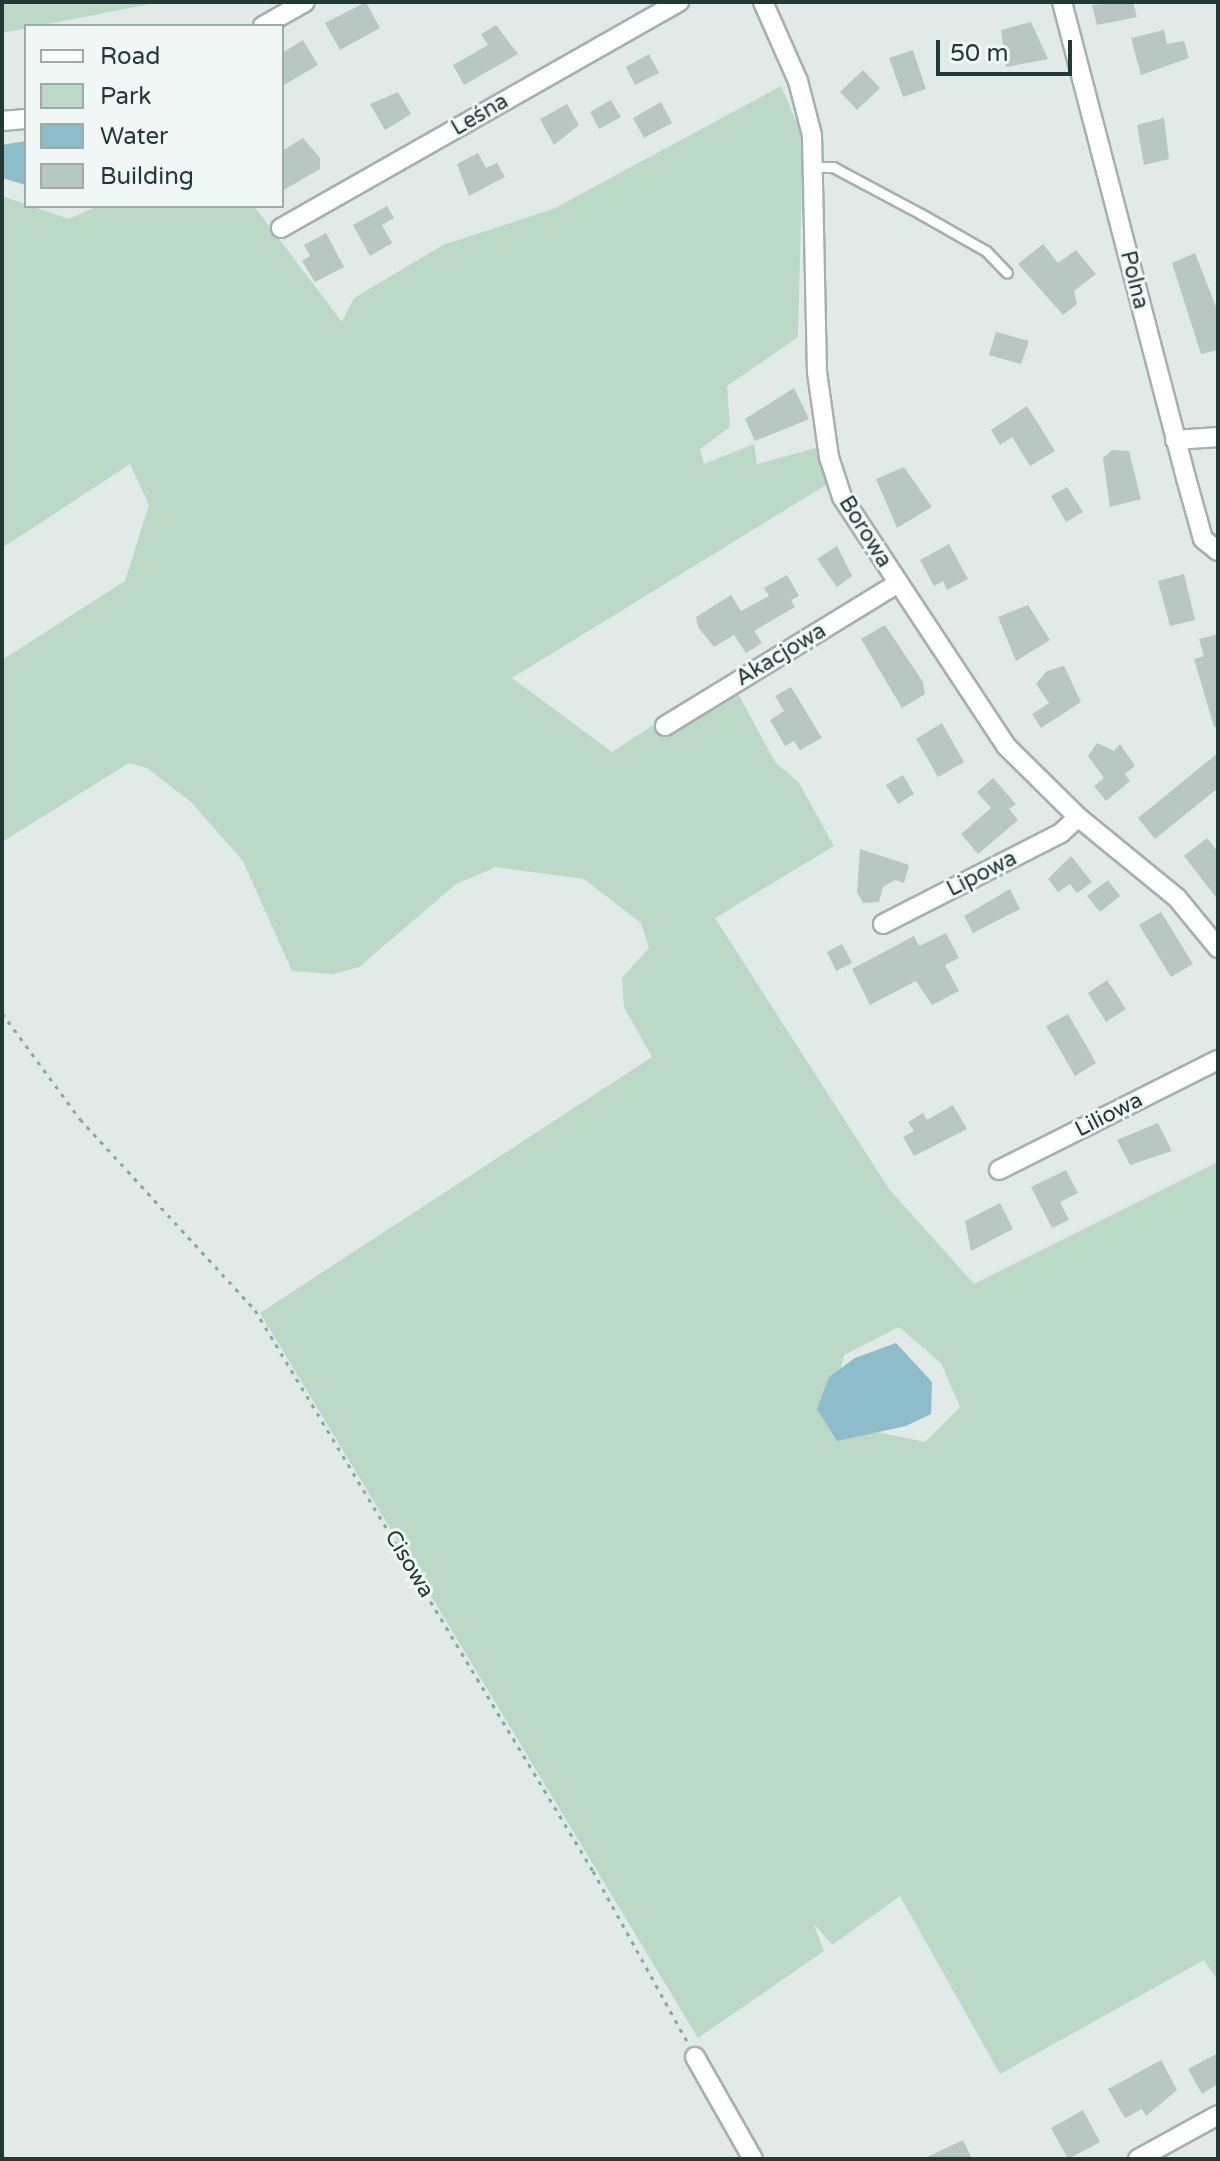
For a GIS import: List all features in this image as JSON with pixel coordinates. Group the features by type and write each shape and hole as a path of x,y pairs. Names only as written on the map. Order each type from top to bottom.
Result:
{"street":[{"path":"266,24 305,2"},
{"name":"Leśna","path":"281,228 679,2"},
{"name":"Borowa","path":"763,2 798,81 814,167 817,372 829,457 842,497 995,732 1078,817 1177,898 1218,948"},
{"name":"Polna","path":"1062,2 1203,539 1218,551"},
{"path":"2,121 24,119"},
{"path":"1175,440 1218,437"},
{"name":"Akacjowa","path":"665,726 897,584"},
{"name":"Lipowa","path":"883,924 1050,839 1078,817"},
{"name":"Liliowa","path":"999,1170 1218,1060"},
{"path":"695,2057 753,2159"},
{"path":"1138,2159 1218,2115"}],"lane":[{"path":"814,167 833,167 921,214 986,251 1007,273"}],"path":[{"name":"Cisowa","path":"2,1013 80,1119 255,1310 593,1871 695,2057"}],"green space":[{"path":"2,2 160,2 48,24 24,24 24,29 2,33"},
{"path":"781,86 803,137 798,337 727,386 730,427 700,449 704,464 754,444 757,464 819,447 826,485 512,678 612,752 733,673 736,690 775,762 799,783 834,846 715,918 889,1189 974,1284 1218,1162 1218,1981 1204,1960 1000,2074 900,1896 832,1945 813,1923 824,1951 698,2038 260,1313 652,1057 624,1007 622,978 649,948 641,923 584,879 496,867 456,884 359,967 334,974 292,971 243,861 191,802 147,768 129,763 2,842 2,660 125,581 149,505 130,464 2,548 2,196 24,204 24,208 37,208 69,219 94,208 256,208 342,322 354,298 443,245 553,209","holes":["899,1327 941,1363 960,1407 925,1442 829,1422 844,1355"]}],"water":[{"path":"24,141 24,184 2,178 2,145"},
{"path":"896,1343 932,1382 931,1414 906,1426 837,1441 817,1409 829,1377 855,1358"}],"building":[{"path":"366,2 380,28 340,50 325,23"},
{"path":"1133,2 1137,17 1097,25 1092,5"},
{"path":"1031,22 1048,59 1006,67 1001,30"},
{"path":"496,25 518,54 464,85 453,65 488,45 481,34"},
{"path":"1164,30 1167,44 1184,41 1189,58 1141,75 1131,38"},
{"path":"303,40 318,65 284,85 284,52"},
{"path":"913,50 926,89 903,97 889,58"},
{"path":"649,54 659,73 635,85 626,67"},
{"path":"863,70 880,88 857,110 840,92"},
{"path":"398,92 411,114 385,130 370,104"},
{"path":"611,100 621,117 599,129 590,112"},
{"path":"661,102 672,123 644,138 633,118"},
{"path":"567,104 579,125 554,145 540,119"},
{"path":"1164,118 1169,159 1144,165 1137,125"},
{"path":"303,138 320,158 320,169 284,190 284,150"},
{"path":"478,153 486,168 497,163 505,177 469,196 457,164"},
{"path":"387,206 394,218 382,225 392,243 370,256 353,225"},
{"path":"326,233 344,267 315,282 302,261 310,256 304,245"},
{"path":"1043,244 1058,263 1076,250 1096,274 1074,291 1077,304 1063,315 1018,264"},
{"path":"1195,253 1218,312 1218,350 1201,354 1172,263"},
{"path":"996,332 1029,341 1021,364 989,355"},
{"path":"794,388 809,419 755,441 745,419"},
{"path":"1027,406 1055,451 1030,466 1012,437 1000,445 991,430"},
{"path":"1112,450 1129,451 1141,499 1110,507 1103,458"},
{"path":"904,467 932,507 897,528 876,479"},
{"path":"1067,487 1083,512 1066,522 1051,496"},
{"path":"949,544 968,579 947,590 943,581 934,586 920,560"},
{"path":"837,546 852,576 837,587 817,559"},
{"path":"1184,574 1195,620 1170,626 1158,581"},
{"path":"787,575 799,596 791,600 795,607 754,631 762,643 746,653 734,635 714,647 698,627 696,617 731,595 741,611 769,596 764,588"},
{"path":"1028,605 1050,640 1016,661 998,617"},
{"path":"885,625 923,682 925,694 902,708 861,639"},
{"path":"1218,634 1218,727 1214,727 1194,659 1204,656 1199,639"},
{"path":"1064,666 1081,702 1041,728 1032,714 1049,703 1036,684 1047,671"},
{"path":"791,687 822,738 800,750 794,741 785,746 770,720 784,711 775,696"},
{"path":"942,723 964,762 938,777 916,739"},
{"path":"1097,743 1114,751 1120,744 1135,766 1125,774 1130,781 1106,801 1094,786 1104,778 1088,756"},
{"path":"1218,753 1218,788 1155,839 1138,818"},
{"path":"903,775 914,794 898,804 886,785"},
{"path":"993,778 1016,804 1009,809 1018,820 978,854 961,834 991,808 977,792"},
{"path":"1207,838 1218,852 1218,900 1184,856"},
{"path":"860,849 909,865 904,883 895,880 883,887 879,902 863,903 857,892"},
{"path":"1071,856 1092,882 1077,893 1070,884 1058,892 1048,879"},
{"path":"1108,880 1120,896 1100,912 1087,896"},
{"path":"1010,889 1020,909 973,933 964,916"},
{"path":"1161,912 1193,964 1171,977 1139,925"},
{"path":"946,933 959,958 945,965 959,991 932,1005 916,981 870,1005 852,969 914,936 919,946"},
{"path":"842,944 852,963 836,971 827,952"},
{"path":"1107,980 1126,1009 1106,1022 1088,993"},
{"path":"1068,1014 1096,1063 1075,1076 1046,1026"},
{"path":"953,1105 967,1129 914,1156 903,1137 914,1131 908,1122 923,1113 927,1120"},
{"path":"1158,1123 1172,1151 1130,1165 1117,1140"},
{"path":"1066,1170 1078,1193 1060,1202 1069,1220 1052,1228 1031,1187"},
{"path":"1000,1203 1013,1229 971,1251 965,1221"},
{"path":"1218,2053 1218,2084 1202,2094 1188,2069"},
{"path":"1161,2060 1177,2090 1146,2116 1142,2109 1125,2118 1108,2089"},
{"path":"1083,2110 1100,2142 1068,2159 1051,2128"},
{"path":"963,2140 972,2159 923,2159"}]}
